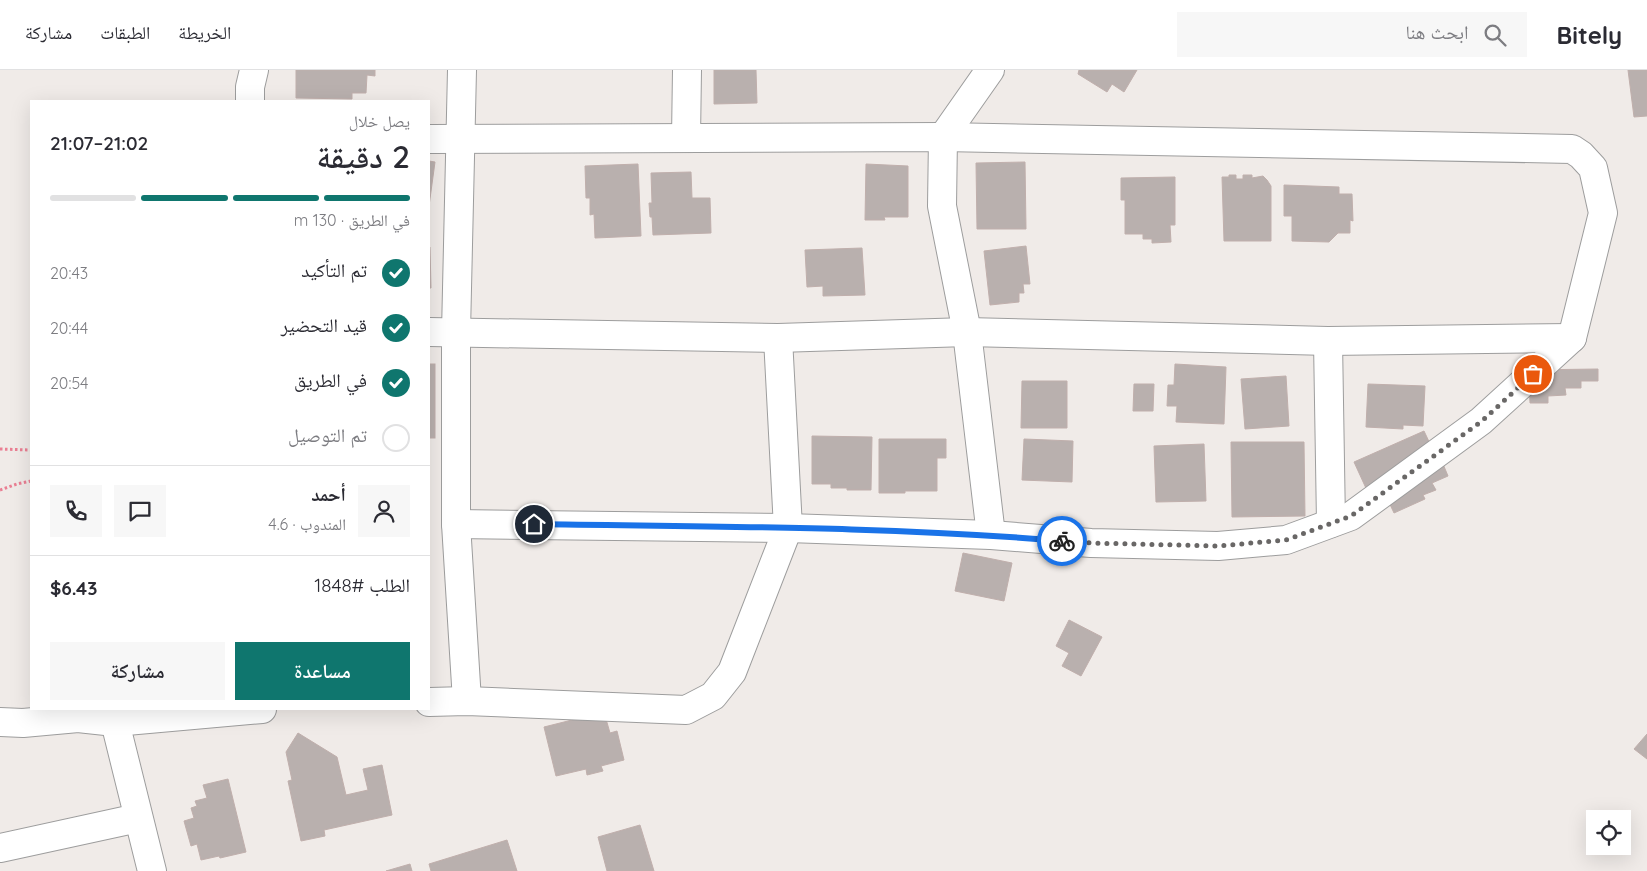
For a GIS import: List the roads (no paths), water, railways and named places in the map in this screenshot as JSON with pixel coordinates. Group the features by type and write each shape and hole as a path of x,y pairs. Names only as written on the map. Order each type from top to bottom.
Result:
{"street":[{"path":"250,100 250,87 254,70"},
{"path":"462,70 456,332 456,524 467,701"},
{"path":"686,138 687,70"},
{"path":"990,70 943,137 942,206 967,332 991,535"},
{"path":"430,139 943,137 1572,149 1581,155 1593,168 1603,213 1572,338 1482,421 1351,516 1286,540 1218,546 1091,543 991,535 788,528 456,524"},
{"path":"430,332 778,338 967,332 1328,341 1572,338"},
{"path":"430,702 467,701 686,710 714,696 732,672 788,528 778,338"},
{"path":"1328,341 1331,523"},
{"path":"0,722 22,723 78,718 115,722 251,710"},
{"path":"115,722 152,871"},
{"path":"0,848 138,818"}]}
